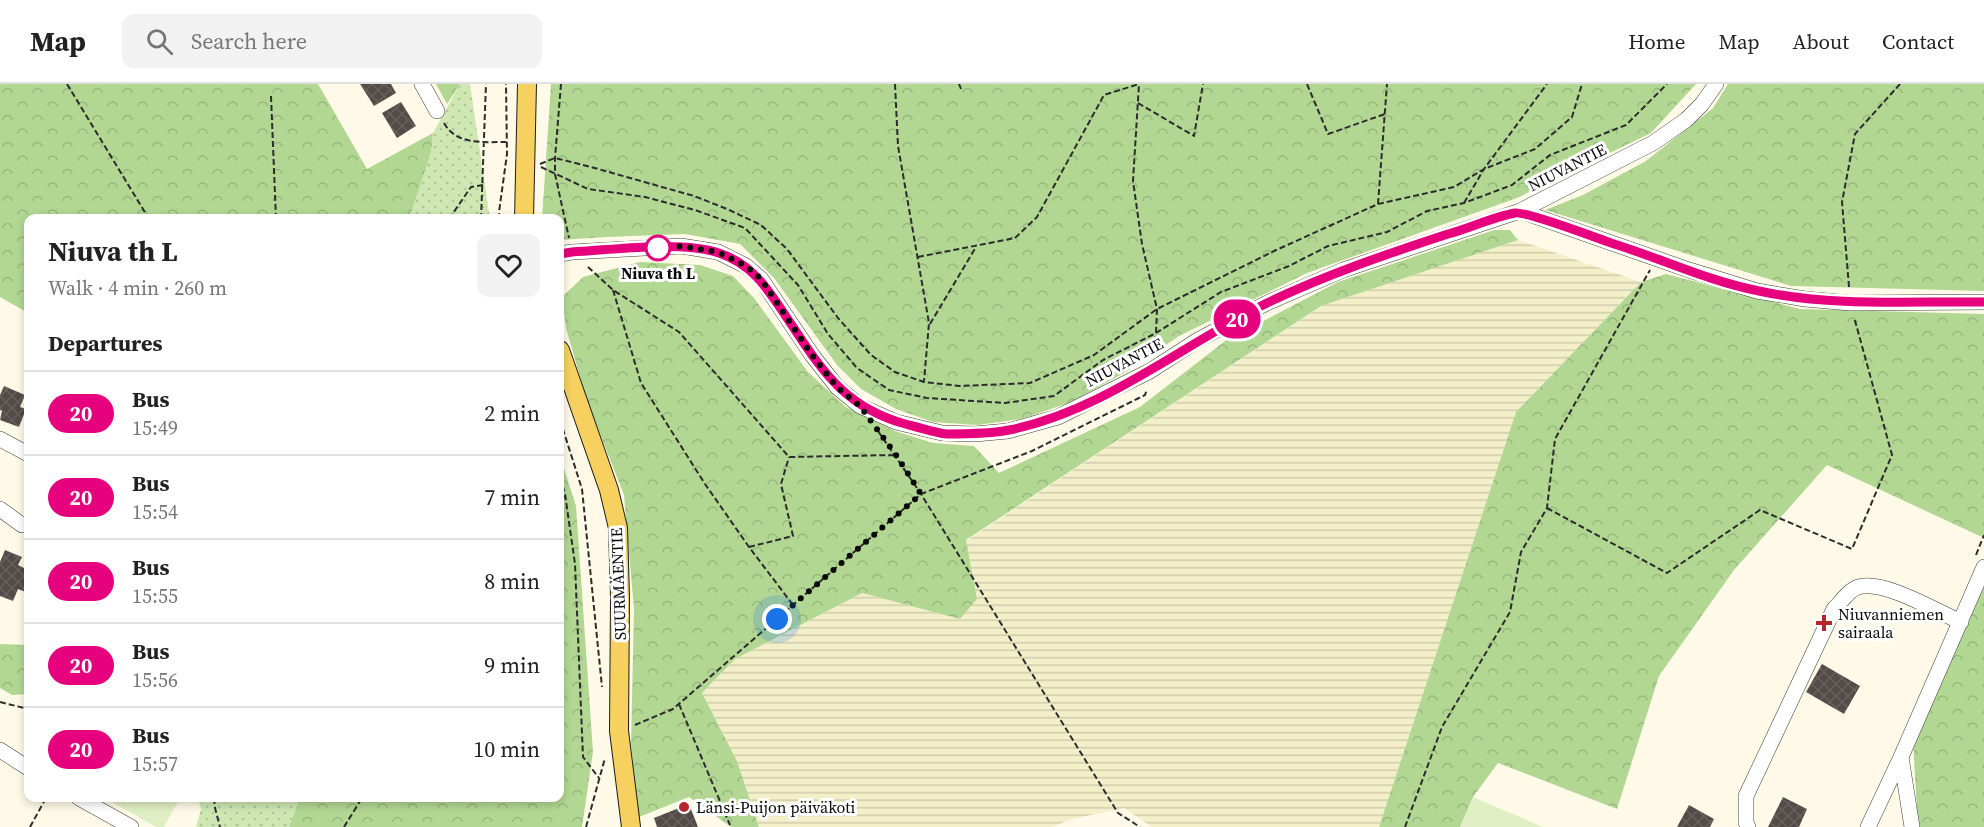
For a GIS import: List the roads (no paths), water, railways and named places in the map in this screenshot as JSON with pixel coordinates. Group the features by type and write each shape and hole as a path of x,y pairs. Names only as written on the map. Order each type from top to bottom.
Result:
{"main road":[{"path":"524,214 527,84"},
{"name":"SUURMÄENTIE","path":"564,361 609,490 618,528 619,731 631,827"}],"street":[{"path":"422,84 437,111"},
{"name":"NIUVANTIE","path":"566,253 681,246 718,252 746,266 761,279 812,355 837,387 860,406 896,422 942,434 1008,431 1058,417 1150,371 1198,340 1267,303 1343,270 1520,212 1653,144 1686,120 1702,104 1716,84"},
{"path":"1520,212 1757,291 1850,303 1984,302"},
{"path":"0,439 24,452"},
{"path":"0,509 24,524"},
{"path":"1868,827 1984,567"},
{"path":"1748,827 1746,796 1834,609 1855,587 1873,584 1890,589 1961,622"},
{"path":"0,750 24,765"},
{"path":"1901,757 1912,827"},
{"path":"86,802 131,827"}],"place":[{"name":"Niuva th L","path":"658,248"},
{"name":"Niuvanniemen sairaala","path":"1824,623"},
{"name":"Länsi-Puijon päiväkoti","path":"684,807"}]}
